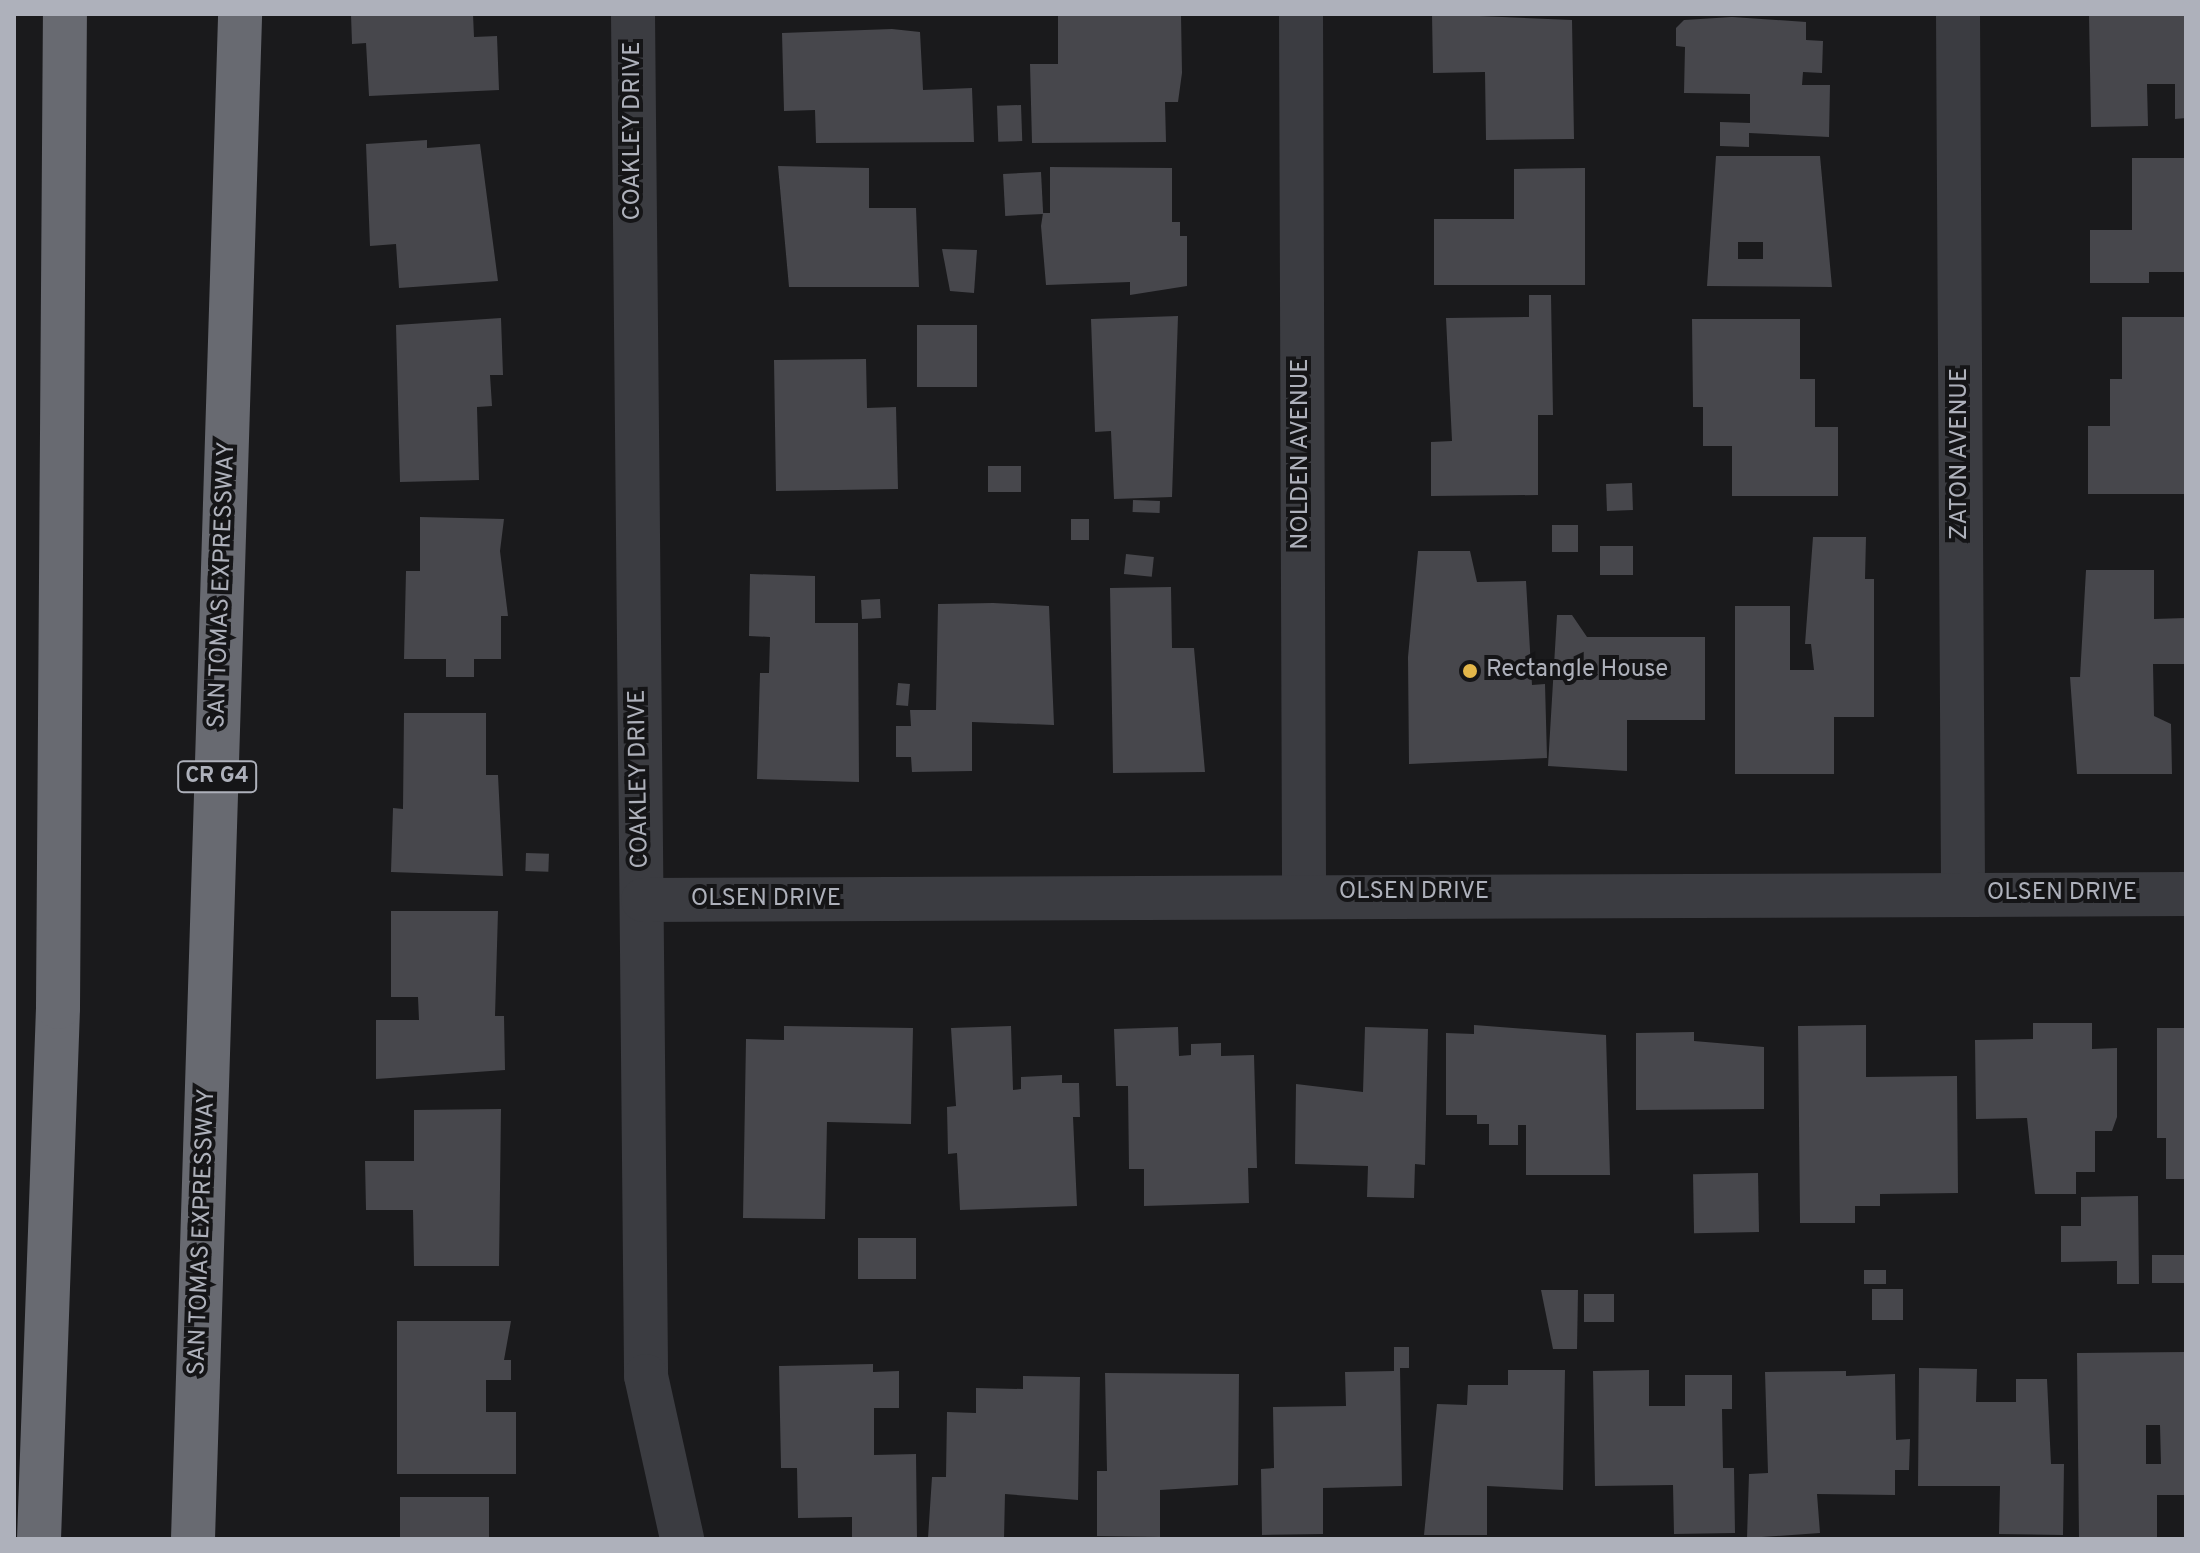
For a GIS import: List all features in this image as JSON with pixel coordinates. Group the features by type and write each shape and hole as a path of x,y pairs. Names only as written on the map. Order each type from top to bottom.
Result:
{"highway":[{"path":"39,1539 58,1007 65,14"},
{"name":"SAN TOMAS EXPRESSWAY","path":"193,1539 240,14"}],"street":[{"name":"COAKLEY DRIVE","path":"633,14 646,1376 682,1539"},
{"name":"NOLDEN AVENUE","path":"1301,14 1304,894"},
{"name":"ZATON AVENUE","path":"1958,14 1963,894"},
{"name":"OLSEN DRIVE","path":"643,900 1304,894 2186,894"}],"building":[{"path":"351,14 473,14 474,37 497,36 499,90 369,96 366,43 352,44"},
{"path":"1181,14 1182,73 1178,102 1165,102 1166,142 1032,143 1030,64 1058,64 1058,15"},
{"path":"1432,14 1572,20 1574,139 1486,140 1485,72 1433,73"},
{"path":"2089,14 2186,14 2186,118 2175,119 2175,84 2147,84 2148,126 2091,127"},
{"path":"1732,17 1806,22 1806,40 1823,41 1822,73 1803,72 1802,85 1830,85 1829,137 1749,133 1749,147 1720,146 1720,122 1750,123 1750,94 1684,93 1685,47 1676,46 1676,28 1684,20"},
{"path":"892,29 920,32 923,90 972,88 974,142 816,143 815,110 784,111 782,33"},
{"path":"1021,105 1022,141 998,142 997,106"},
{"path":"427,140 427,148 480,144 498,281 399,288 396,244 370,246 366,144"},
{"path":"1716,156 1820,156 1832,287 1707,286","holes":["1738,242 1763,242 1763,259 1738,259"]},
{"path":"2132,158 2186,158 2186,272 2149,272 2149,283 2090,283 2090,230 2132,230"},
{"path":"778,166 869,168 869,208 916,208 919,287 789,287"},
{"path":"1050,167 1172,168 1172,222 1180,222 1180,236 1187,236 1187,286 1130,295 1130,282 1046,285 1041,226 1043,213 1050,213"},
{"path":"1585,168 1585,285 1434,285 1434,219 1514,219 1514,169"},
{"path":"1041,172 1043,214 1005,216 1003,174"},
{"path":"942,249 977,250 974,293 950,291"},
{"path":"1529,295 1551,295 1553,415 1538,415 1538,495 1431,496 1431,442 1452,441 1446,318 1529,317"},
{"path":"1178,316 1172,497 1114,499 1111,431 1095,432 1091,319"},
{"path":"2122,317 2186,317 2186,494 2088,494 2088,426 2110,426 2110,379 2122,379"},
{"path":"501,318 503,375 490,375 492,406 477,407 479,480 400,482 396,325"},
{"path":"1692,319 1800,319 1800,379 1815,379 1815,427 1838,427 1838,496 1732,496 1732,446 1703,446 1703,407 1693,407"},
{"path":"917,325 977,325 977,387 917,387"},
{"path":"866,359 867,408 896,407 898,489 776,491 774,360"},
{"path":"988,466 1021,466 1021,492 988,492"},
{"path":"1632,483 1633,510 1607,511 1606,484"},
{"path":"1133,500 1160,501 1160,513 1133,512"},
{"path":"420,517 504,519 500,551 508,616 501,616 501,659 474,659 474,677 446,677 446,659 404,659 406,571 420,571"},
{"path":"1071,519 1089,519 1089,540 1071,540"},
{"path":"1552,525 1578,525 1578,552 1552,552"},
{"path":"1813,537 1866,537 1865,579 1874,579 1874,717 1834,717 1834,774 1735,774 1735,606 1790,606 1790,670 1814,670 1811,644 1805,644"},
{"path":"1600,546 1633,546 1633,575 1600,575"},
{"name":"Rectangle House","path":"1418,551 1470,551 1477,582 1526,581 1532,685 1545,684 1547,758 1409,764 1408,657"},
{"path":"1126,554 1154,557 1152,577 1124,574"},
{"path":"2086,570 2154,570 2154,619 2186,618 2186,664 2153,664 2154,716 2171,724 2172,774 2077,774 2070,677 2080,677"},
{"path":"750,574 815,576 815,623 858,623 859,782 757,779 760,673 769,673 770,637 749,636"},
{"path":"1171,587 1172,648 1194,648 1205,772 1113,773 1110,588"},
{"path":"880,599 881,618 862,619 861,600"},
{"path":"938,604 1049,606 1054,725 972,722 972,771 912,772 911,757 896,757 896,726 911,726 910,710 936,710"},
{"path":"1557,615 1572,615 1587,637 1705,637 1705,720 1627,720 1627,771 1548,766"},
{"path":"898,683 910,684 908,706 896,705"},
{"path":"404,713 486,713 486,775 498,775 503,876 391,872 393,808 403,809"},
{"path":"526,853 549,854 548,872 525,871"},
{"path":"391,911 498,911 495,1016 504,1016 505,1070 376,1079 376,1020 419,1020 418,997 391,997"},
{"path":"2033,1023 2092,1023 2092,1049 2117,1048 2117,1117 2112,1131 2095,1131 2095,1172 2076,1172 2076,1194 2035,1194 2027,1118 1976,1119 1975,1040 2033,1039"},
{"path":"1474,1025 1606,1035 1610,1175 1526,1175 1526,1125 1518,1125 1518,1145 1489,1145 1489,1124 1477,1124 1477,1115 1446,1115 1446,1033 1474,1034"},
{"path":"1866,1025 1866,1077 1957,1076 1958,1193 1880,1194 1880,1206 1855,1206 1855,1223 1800,1223 1798,1026"},
{"path":"784,1026 913,1028 911,1124 827,1122 825,1219 743,1218 746,1039 784,1040"},
{"path":"1011,1026 1013,1090 1021,1089 1021,1077 1062,1075 1062,1083 1079,1083 1080,1117 1073,1117 1077,1206 960,1210 957,1153 948,1154 947,1107 956,1106 951,1028"},
{"path":"1178,1027 1179,1056 1191,1055 1191,1044 1221,1043 1221,1056 1254,1055 1257,1168 1248,1168 1249,1203 1144,1206 1144,1169 1129,1169 1128,1086 1116,1086 1114,1029"},
{"path":"1365,1027 1428,1029 1425,1165 1415,1164 1414,1198 1367,1197 1368,1166 1295,1164 1296,1084 1363,1092"},
{"path":"2157,1028 2186,1028 2186,1179 2166,1179 2166,1138 2157,1138"},
{"path":"1694,1032 1694,1041 1764,1047 1764,1109 1636,1110 1636,1033"},
{"path":"501,1109 499,1266 414,1266 413,1210 366,1210 365,1161 414,1161 414,1110"},
{"path":"1758,1173 1759,1232 1694,1233 1693,1174"},
{"path":"2138,1196 2139,1284 2117,1284 2117,1261 2061,1262 2061,1226 2081,1226 2081,1197"},
{"path":"858,1238 916,1238 916,1279 858,1279"},
{"path":"2152,1255 2184,1255 2184,1283 2152,1283"},
{"path":"1864,1270 1886,1270 1886,1284 1864,1284"},
{"path":"1872,1289 1903,1289 1903,1320 1872,1320"},
{"path":"1541,1290 1578,1290 1577,1349 1553,1349"},
{"path":"1584,1294 1614,1294 1614,1322 1584,1322"},
{"path":"397,1321 511,1321 504,1360 511,1360 511,1380 486,1380 486,1412 516,1412 516,1474 397,1474"},
{"path":"1394,1347 1409,1347 1409,1368 1400,1368 1402,1486 1323,1488 1323,1534 1262,1535 1261,1469 1274,1468 1273,1407 1346,1406 1345,1372 1394,1371"},
{"path":"2186,1352 2186,1495 2157,1495 2157,1537 2079,1538 2077,1353","holes":["2146,1425 2160,1425 2161,1464 2146,1464"]},
{"path":"873,1364 873,1372 899,1371 899,1408 874,1408 874,1455 916,1454 917,1539 852,1539 852,1517 798,1518 797,1468 781,1468 779,1366"},
{"path":"1919,1368 1977,1369 1976,1402 2016,1402 2016,1379 2047,1379 2051,1464 2064,1464 2063,1535 1999,1534 2000,1486 1918,1486"},
{"path":"1508,1370 1565,1370 1563,1490 1487,1486 1487,1535 1424,1535 1437,1404 1467,1405 1468,1385 1508,1385"},
{"path":"1649,1370 1649,1406 1685,1406 1685,1375 1732,1375 1732,1409 1722,1409 1723,1468 1734,1468 1735,1533 1674,1534 1673,1485 1595,1486 1593,1371"},
{"path":"1846,1371 1846,1376 1895,1374 1896,1440 1910,1439 1909,1470 1895,1470 1895,1495 1817,1494 1820,1533 1747,1538 1749,1474 1768,1473 1765,1372"},
{"path":"1105,1373 1239,1374 1238,1485 1160,1490 1160,1537 1097,1536 1097,1471 1107,1471"},
{"path":"1023,1376 1080,1377 1078,1500 1005,1494 1004,1539 928,1538 932,1477 946,1477 947,1412 976,1413 976,1388 1023,1389"},
{"path":"400,1497 489,1497 489,1538 400,1538"}],"place":[{"name":"Rectangle House","path":"1470,671"}]}
